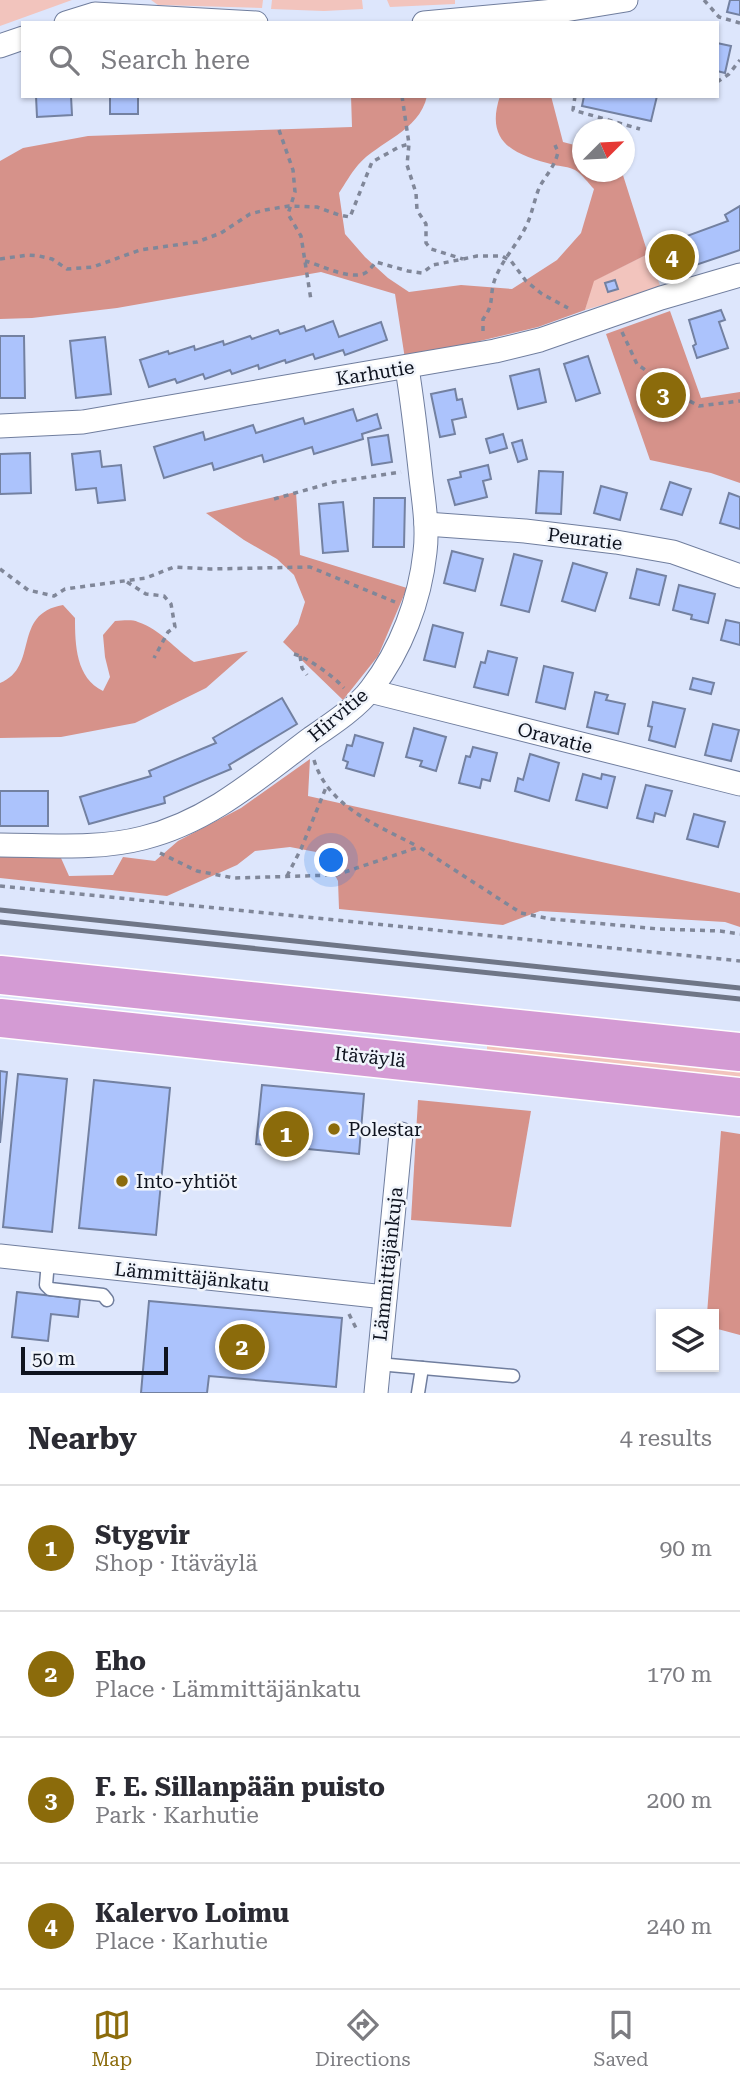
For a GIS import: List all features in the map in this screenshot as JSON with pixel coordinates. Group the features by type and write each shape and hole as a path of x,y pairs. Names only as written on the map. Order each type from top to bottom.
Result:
{"highway":[{"path":"0,975 740,1052"},
{"name":"Itäväylä","path":"0,1018 740,1097"}],"street":[{"path":"446,21 565,10 626,0"},
{"path":"70,21 102,7 237,21"},
{"path":"0,46 21,39"},
{"name":"Karhutie","path":"0,426 83,422 407,368 540,340 661,298 740,275"},
{"name":"Hirvitie","path":"0,845 76,845 141,839 199,817 231,800 364,696 404,634 425,553 426,524 421,470 407,368"},
{"name":"Peuratie","path":"426,524 525,531 616,542 673,552 740,576"},
{"name":"Oravatie","path":"364,696 740,784"},
{"name":"Lämmittäjänkuja","path":"376,1393 401,1134"},
{"name":"Lämmittäjänkatu","path":"0,1256 385,1297"}],"lane":[{"path":"48,1261 46,1285 50,1289 103,1294 107,1300"},
{"path":"378,1364 513,1376"},
{"path":"418,1393 422,1368"}],"path":[{"path":"704,0 719,16 740,23"},
{"path":"719,81 729,75 740,60"},
{"path":"402,98 410,144 407,166 417,210 426,224 424,237 428,248 463,259"},
{"path":"575,98 573,110 640,129"},
{"path":"279,130 293,170 295,192 288,214 300,236 311,300"},
{"path":"0,259 39,256 52,259 67,269 93,267 140,250 197,242 221,233 250,215 289,206 317,207 350,217 372,162 410,144"},
{"path":"483,330 483,320 491,310 495,279 527,223 538,191 554,166 558,152 555,145"},
{"path":"305,261 360,275 368,272 376,262 422,273 433,265 494,255 508,259 526,281 551,300"},
{"path":"620,327 637,364 681,397 699,406 740,401"},
{"path":"274,499 334,482 421,470"},
{"path":"0,569 28,590 54,596 65,589 146,579 174,567 310,567 412,609"},
{"path":"126,582 146,594 164,596 171,604 175,627 168,632 153,658"},
{"path":"294,654 364,696"},
{"path":"300,656 302,668 307,675"},
{"path":"308,741 317,768 333,796 365,818 419,847 521,913 551,919 740,934"},
{"path":"286,876 301,849 327,785"},
{"path":"141,839 170,860 197,871 234,878 336,875 419,847"},
{"path":"0,886 740,961"}],"shaded area":[{"path":"0,0 72,0 0,26"},
{"path":"151,0 263,0 262,8 158,5"},
{"path":"272,0 362,0 363,9 271,9"},
{"path":"387,0 455,0 455,4 390,7"},
{"path":"351,98 426,98 416,119 358,165 339,193 345,234 388,278 409,292 461,285 512,289 557,260 581,233 594,189 588,182 625,182 648,254 594,281 585,310 538,327 405,359 395,294 321,272 117,308 0,319 0,161 23,148 88,136 352,127"},
{"path":"500,98 552,98 563,142 572,144 572,169 527,157 507,145 496,126"},
{"path":"648,254 661,288 585,310 593,281"},
{"path":"670,311 701,398 740,392 740,483 711,473 650,460 606,334"},
{"path":"296,492 300,555 407,588 378,656 343,700 283,642 298,624 305,602 294,575 277,559 206,513"},
{"path":"63,605 75,618 77,650 82,669 87,678 103,691 110,677 103,635 115,621 132,621 146,625 194,662 248,651 206,688 135,723 61,737 0,738 0,683 12,675 19,665 37,619 47,610"},
{"path":"310,759 308,796 740,893 740,927 725,922 540,911 503,925 339,909 338,881 328,862 316,852 290,847 255,851 237,865 167,896 0,878 0,854 61,858 69,876 113,875 123,857 155,861 178,841 241,808"},
{"path":"487,1040 740,1065 740,1082 487,1057"},
{"path":"418,1100 531,1111 511,1227 411,1220"},
{"path":"721,1131 740,1134 740,1335 719,1329 719,1309 707,1309"}],"building":[{"path":"730,0 740,0 740,15 727,12"},
{"path":"719,43 731,46 725,73 719,72"},
{"path":"36,98 71,98 72,115 37,117"},
{"path":"110,98 138,98 138,114 110,114"},
{"path":"584,98 657,98 651,121 582,106"},
{"path":"740,206 740,250 675,272 665,244 728,221 725,215"},
{"path":"615,280 618,289 608,292 605,283"},
{"path":"721,310 725,320 719,322 728,348 697,358 689,320"},
{"path":"333,321 339,337 381,322 387,340 345,355 343,350 315,359 313,354 259,369 258,365 232,374 230,370 205,379 203,374 177,383 175,379 149,387 140,360 194,346 195,350 223,341 224,345 250,336 252,339 278,330 280,334 304,326 306,331"},
{"path":"0,336 24,336 25,398 0,398"},
{"path":"105,337 111,394 76,398 70,341"},
{"path":"588,356 600,393 576,401 564,364"},
{"path":"539,369 546,402 518,409 510,376"},
{"path":"455,389 457,400 462,399 466,417 452,420 455,434 440,437 431,394"},
{"path":"353,409 357,421 377,414 381,428 362,434 363,439 314,454 312,447 264,462 262,455 214,470 212,463 164,478 154,447 203,432 205,440 253,425 256,433 303,418 305,424"},
{"path":"503,434 507,448 490,453 486,439"},
{"path":"388,435 392,462 372,465 368,438"},
{"path":"522,440 527,459 518,462 512,443"},
{"path":"100,451 102,467 121,465 125,500 98,503 96,488 76,490 72,454"},
{"path":"30,453 31,493 0,494 0,454"},
{"path":"488,465 491,479 483,481 487,497 455,505 448,480 461,477 460,472"},
{"path":"539,471 563,472 561,514 536,513"},
{"path":"670,482 691,489 682,515 661,509"},
{"path":"601,486 627,493 620,520 594,513"},
{"path":"729,493 740,497 740,529 720,523"},
{"path":"374,498 405,498 404,547 373,547"},
{"path":"343,502 348,551 323,553 319,504"},
{"path":"452,551 483,559 475,591 444,583"},
{"path":"514,554 542,561 529,612 501,605"},
{"path":"573,563 607,573 595,611 562,601"},
{"path":"637,569 666,576 659,605 630,598"},
{"path":"679,585 715,594 708,623 691,619 692,615 673,610"},
{"path":"726,620 740,623 740,645 721,640"},
{"path":"433,625 463,633 455,667 424,660"},
{"path":"488,651 517,658 508,695 474,687 481,662 485,663"},
{"path":"544,666 573,673 565,709 536,702"},
{"path":"693,678 714,683 711,694 690,689"},
{"path":"595,692 608,695 606,700 625,704 618,734 587,727"},
{"path":"282,698 297,724 229,765 231,769 164,797 165,803 89,824 80,797 151,776 149,771 216,743 213,738"},
{"path":"653,702 685,709 675,747 649,740 652,727 648,726"},
{"path":"713,724 739,730 731,761 705,755"},
{"path":"414,728 446,737 436,771 420,766 422,761 406,757"},
{"path":"355,735 383,743 374,776 346,768 348,762 343,760 347,745 352,746"},
{"path":"473,747 497,753 490,781 482,779 480,788 459,783 466,756 470,757"},
{"path":"530,754 559,763 549,801 515,791 518,778 523,780"},
{"path":"583,774 601,779 602,774 615,777 607,808 576,800"},
{"path":"646,785 672,791 665,816 655,813 653,822 637,818"},
{"path":"0,791 48,791 48,826 0,826"},
{"path":"694,814 725,822 718,847 687,839"},
{"path":"0,1071 7,1072 0,1143"},
{"path":"18,1074 67,1079 52,1232 3,1227"},
{"name":"Into-yhtiöt","path":"94,1080 170,1088 156,1235 79,1228"},
{"path":"262,1085 364,1094 359,1154 256,1144"},
{"path":"17,1292 80,1299 78,1317 51,1314 48,1341 12,1337"},
{"path":"149,1301 342,1318 336,1387 209,1376 207,1393 141,1393"}],"railway":[{"path":"0,910 740,988"},
{"path":"0,922 740,999"}],"place":[{"name":"Kalervo Loimu","path":"672,257"},
{"name":"F. E. Sillanpään puisto","path":"663,395"},
{"name":"Polestar","path":"334,1129"},
{"name":"Stygvir","path":"286,1134"},
{"name":"Into-yhtiöt","path":"122,1181"},
{"name":"Eho","path":"242,1347"}]}
